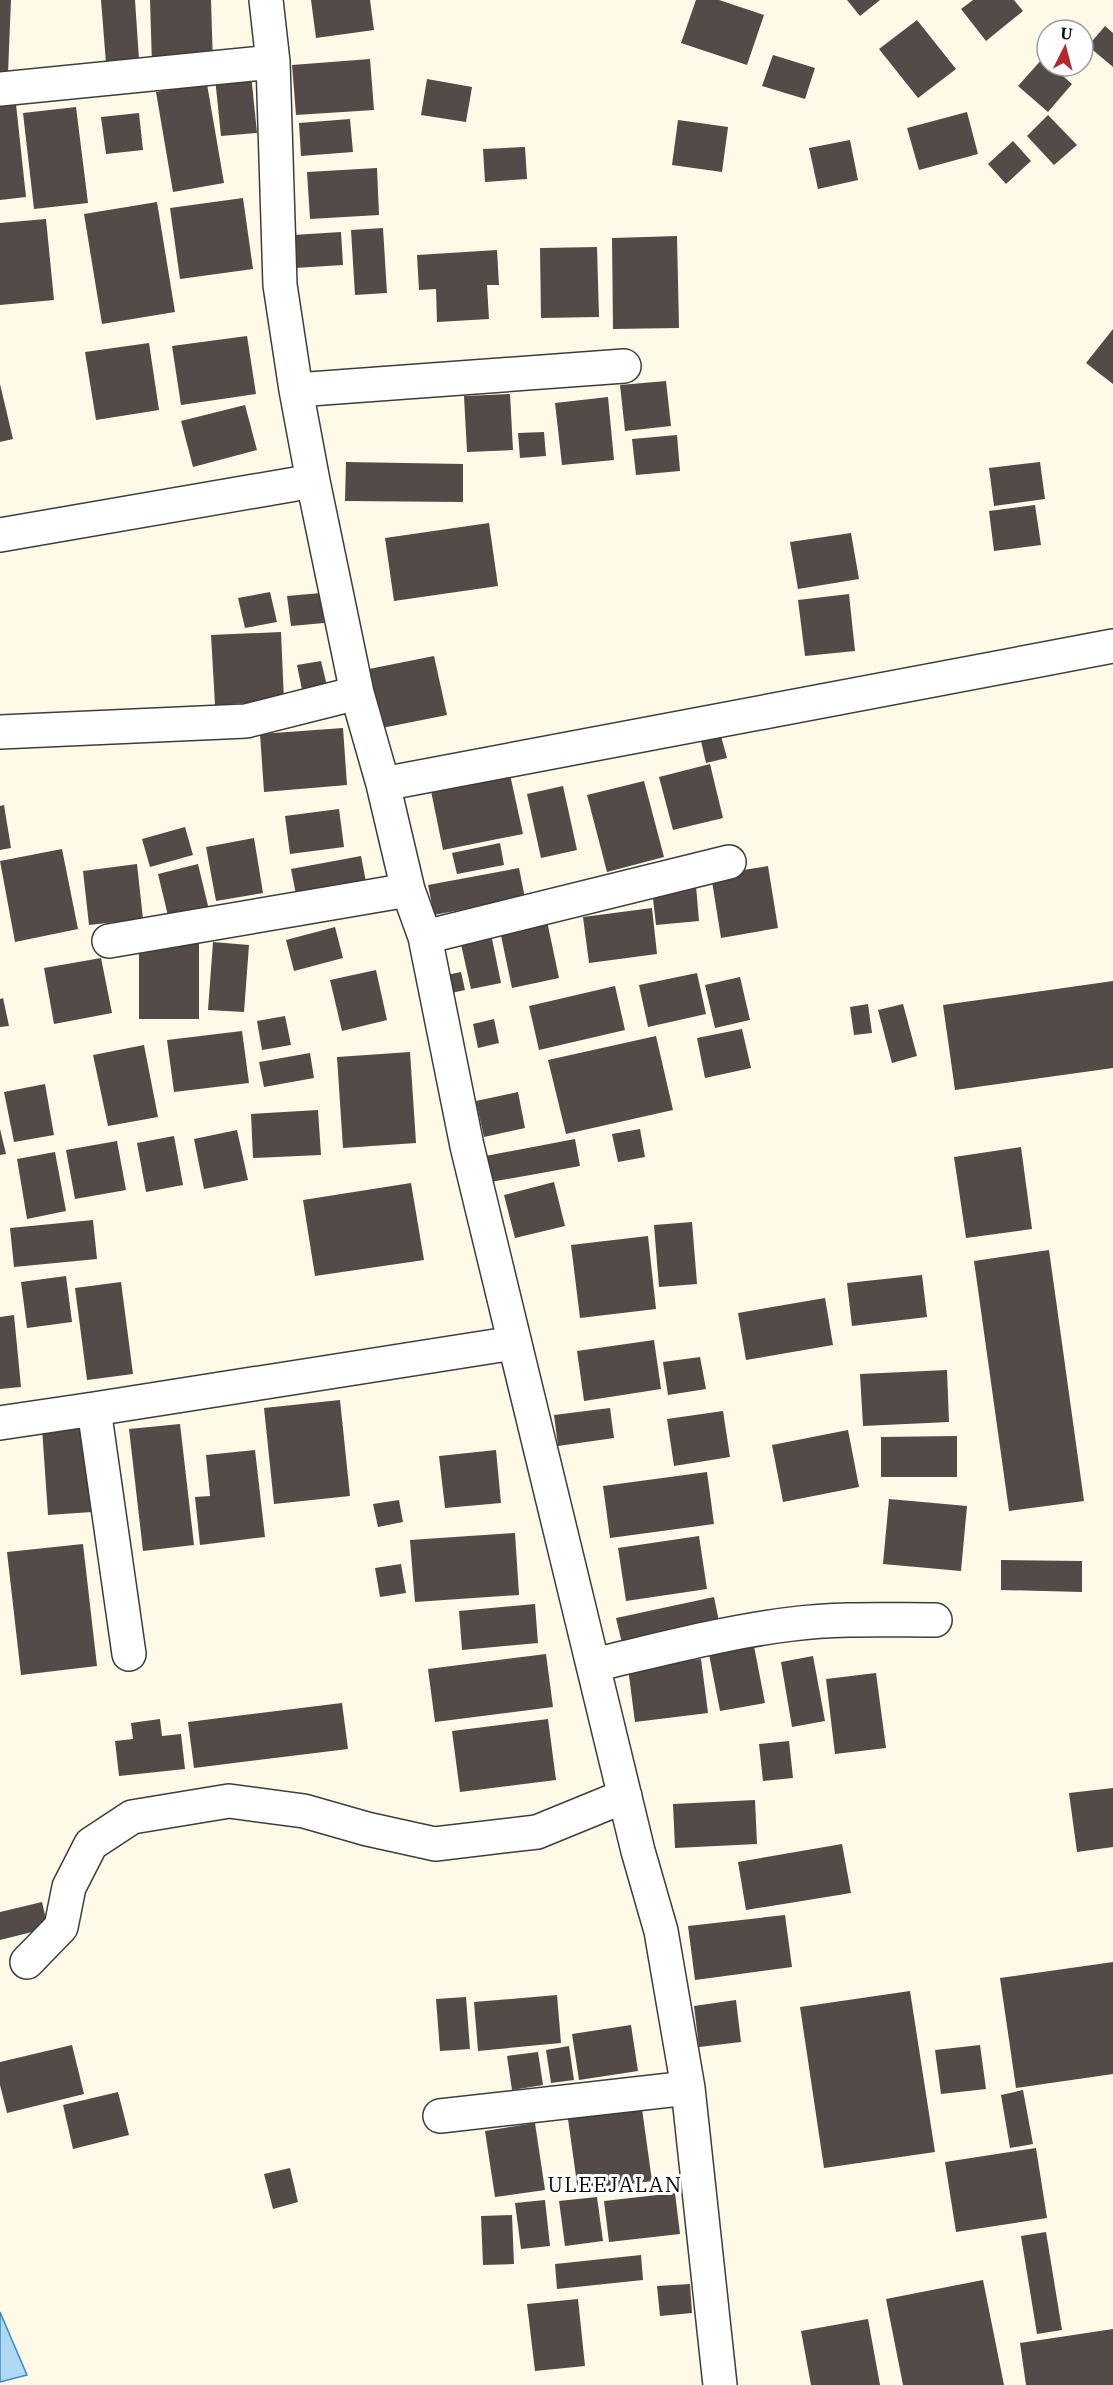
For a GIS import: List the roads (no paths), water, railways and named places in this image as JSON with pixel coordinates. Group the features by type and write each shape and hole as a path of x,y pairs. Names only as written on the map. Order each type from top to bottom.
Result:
{"street":[{"path":"266,0 273,62 280,285 313,481 357,693 383,784 408,890 425,936 467,1146 660,1932 688,2088 720,2385"},
{"path":"0,89 273,62"},
{"path":"296,390 624,366"},
{"path":"0,535 313,481"},
{"path":"383,784 1113,646"},
{"path":"0,732 246,721 357,693"},
{"path":"425,936 729,862"},
{"path":"109,941 408,890"},
{"path":"0,1423 514,1343"},
{"path":"93,1409 129,1654"},
{"path":"593,1665 754,1629 845,1620 935,1620"},
{"path":"27,1962 61,1927 69,1887 91,1844 132,1816 229,1801 304,1811 367,1829 435,1844 537,1832 625,1796"},
{"path":"440,2116 688,2088"}],"water":[{"path":"0,2312 27,2375 0,2382"}],"district":[{"name":"ULEEJALAN","path":"615,2185"}]}
